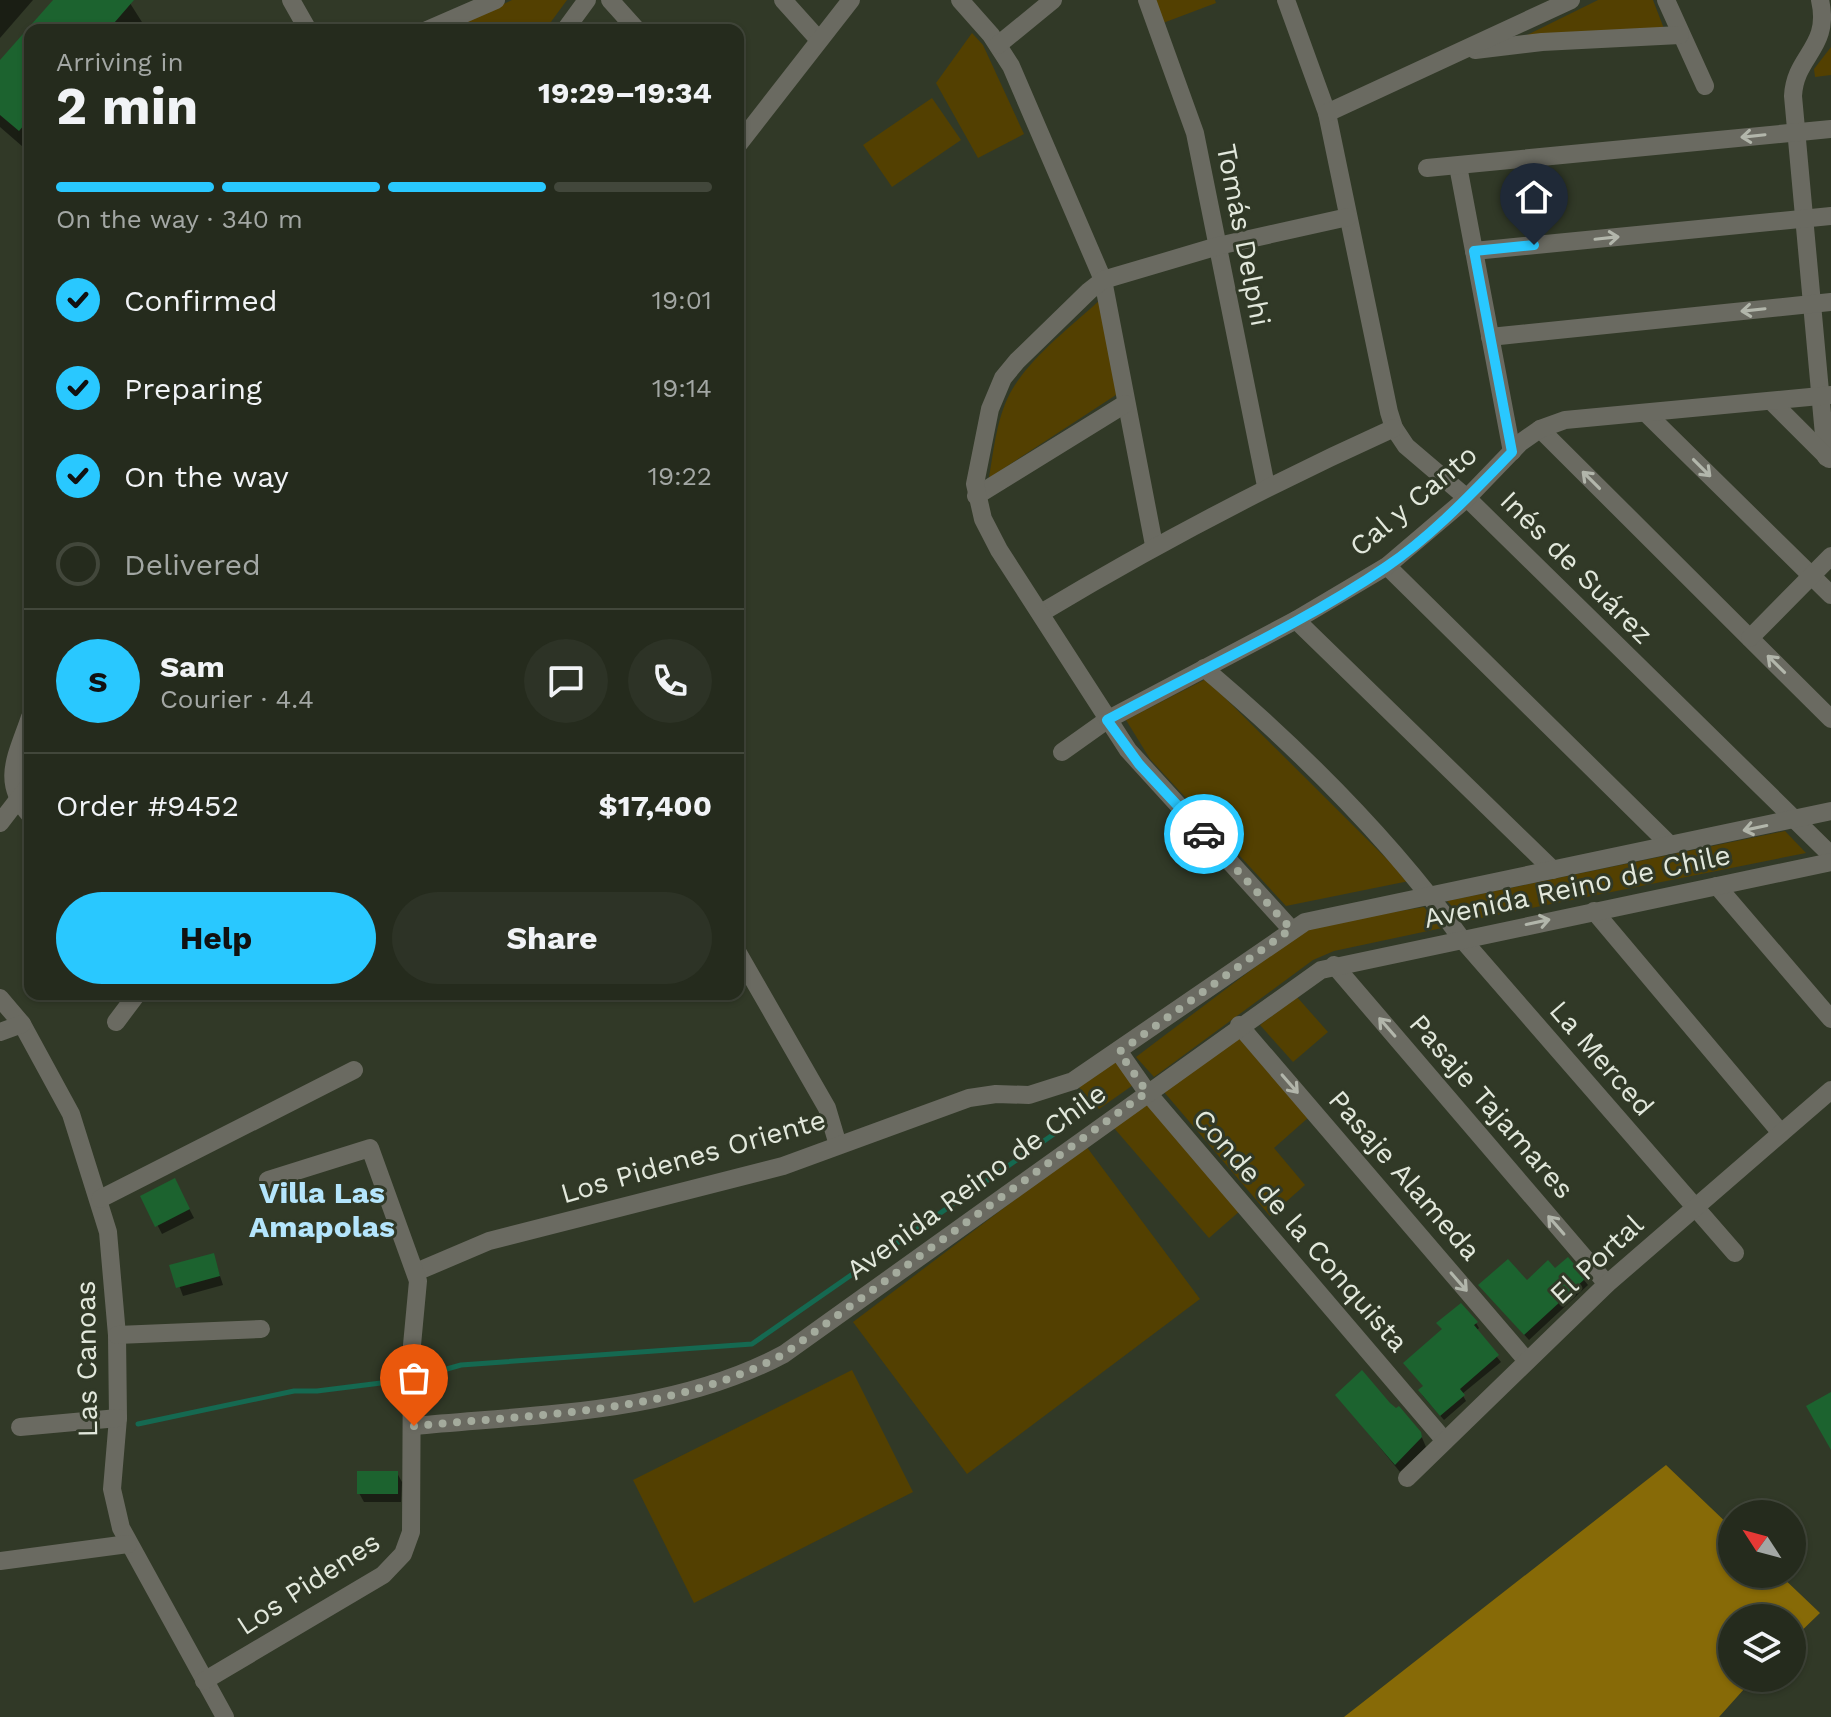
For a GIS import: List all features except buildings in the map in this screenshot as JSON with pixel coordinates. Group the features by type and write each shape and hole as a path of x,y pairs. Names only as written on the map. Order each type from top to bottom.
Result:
{"street":[{"path":"291,0 305,24"},
{"path":"441,24 496,0"},
{"path":"569,24 587,0"},
{"path":"610,0 632,24"},
{"path":"783,0 819,40"},
{"path":"744,137 851,0"},
{"path":"960,0 998,45 1025,97 1103,280 1154,545"},
{"path":"998,45 1053,0"},
{"name":"Tomás Delphi","path":"1147,0 1195,133 1266,486"},
{"name":"Inés de Suárez","path":"1286,0 1327,113 1394,428 1406,446 1467,498 1831,855"},
{"path":"1327,113 1571,0"},
{"path":"1666,0 1705,86"},
{"path":"1820,0 1826,18 1823,36 1796,76 1793,96 1804,218 1822,303 1829,459"},
{"path":"1459,52 1542,42 1680,35"},
{"path":"1427,168 1831,129"},
{"path":"1458,166 1512,452"},
{"path":"1474,251 1831,216"},
{"path":"1291,929 1151,778 1107,720 999,550 983,519 976,496 982,440 1003,378 1103,280 1218,246 1348,217"},
{"path":"1490,337 1822,303"},
{"name":"Cal y Canto","path":"1062,752 1107,720 1296,620 1387,566 1467,498 1512,452 1540,429 1565,420 1826,395"},
{"path":"1771,401 1829,459"},
{"path":"976,496 1125,404"},
{"path":"1646,413 1831,595"},
{"path":"1041,613 1154,545 1266,486 1394,428"},
{"path":"1540,429 1831,719"},
{"path":"1750,638 1831,556"},
{"path":"1387,566 1670,845"},
{"path":"1296,620 1553,870"},
{"name":"La Merced","path":"1204,668 1286,738 1431,896 1461,938 1735,1253"},
{"path":"0,823 24,808 10,781 24,736"},
{"name":"Avenida Reino de Chile","path":"1119,1052 1291,929 1322,917 1831,811"},
{"name":"Avenida Reino de Chile","path":"414,1426 658,1399 753,1371 784,1354 1239,1025 1307,978 1334,965 1831,862"},
{"path":"1717,886 1831,1019"},
{"path":"1594,911 1781,1133"},
{"path":"744,963 827,1108 838,1145"},
{"name":"Pasaje Tajamares","path":"1334,965 1607,1284"},
{"name":"Las Canoas","path":"0,998 22,1024 71,1114 108,1232 117,1335 118,1418 112,1489 128,1544 225,1717"},
{"path":"116,1022 132,1000"},
{"path":"0,1032 22,1024"},
{"name":"Pasaje Alameda","path":"1239,1025 1527,1361"},
{"name":"Conde de la Conquista","path":"1119,1052 1147,1092 1445,1441"},
{"name":"Los Pidenes Oriente","path":"416,1272 489,1241 758,1173 969,1098 996,1094 1029,1095 1056,1089 1119,1052"},
{"path":"100,1199 354,1070"},
{"name":"El Portal","path":"1407,1478 1607,1284 1831,1090"},
{"name":"Los Pidenes","path":"204,1681 332,1608 397,1562 411,1532 414,1426 412,1345 419,1290 416,1272 370,1148 268,1180"},
{"path":"117,1335 261,1329"},
{"path":"20,1427 118,1418"},
{"path":"0,1561 128,1544"}],"shaded area":[{"path":"512,0 567,0 549,24 461,24"},
{"path":"1155,0 1215,0 1216,3 1163,23"},
{"path":"1598,0 1653,0 1666,34 1503,47"},
{"path":"972,33 983,45 1024,134 978,158 936,83"},
{"path":"1831,47 1831,75 1815,77 1814,69"},
{"path":"932,98 961,140 892,187 863,145"},
{"path":"1101,299 1119,393 989,478 1000,420 1013,388 1042,352"},
{"path":"1206,679 1409,881 1286,906 1150,759 1126,720"},
{"path":"1785,831 1806,853 1466,921 1447,901"},
{"path":"1424,907 1442,928 1334,951 1313,960 1154,1077 1136,1057 1296,936 1316,925"},
{"path":"1297,997 1328,1032 1293,1062 1260,1025"},
{"path":"1240,1037 1309,1117 1274,1148 1305,1185 1270,1216 1164,1092"},
{"path":"1117,1060 1136,1083 1099,1109 1077,1085"},
{"path":"1149,1101 1241,1210 1209,1238 1114,1128"},
{"path":"1086,1146 1200,1299 967,1474 853,1322"},
{"path":"852,1370 913,1492 694,1603 633,1480"},
{"path":"1666,1465 1718,1515 1718,1588 1794,1588 1820,1613 1806,1626 1806,1604 1718,1604 1718,1692 1741,1692 1719,1717 1344,1717"}],"waterway":[{"path":"429,1374 461,1365 752,1344 1064,1127"},
{"path":"138,1424 294,1391 397,1381"}],"way so far":[{"path":"414,1426 658,1399 753,1371 784,1354 1147,1092 1119,1052 1291,929 1204,834"}],"district":[{"name":"Villa Las Amapolas","path":"322,1210"}],"route":[{"path":"1204,834 1139,764 1107,720 1296,620 1387,566 1467,498 1512,452 1474,251 1534,245"}]}
